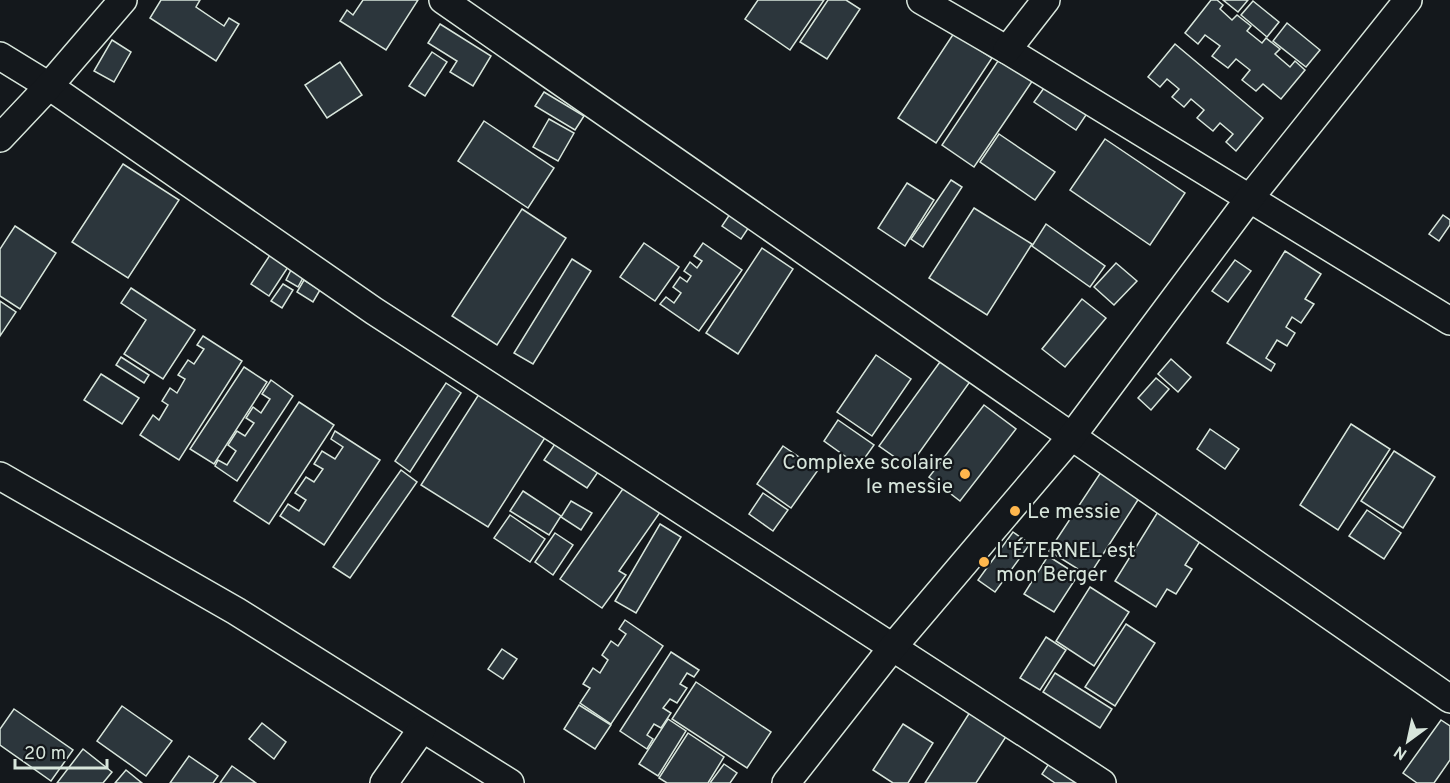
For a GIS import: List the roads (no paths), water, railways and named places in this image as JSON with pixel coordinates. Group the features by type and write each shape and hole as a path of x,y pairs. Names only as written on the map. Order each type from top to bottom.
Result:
{"street":[{"path":"0,138 49,86 123,0"},
{"path":"443,0 1450,699"},
{"path":"921,0 1007,50 1450,321"},
{"path":"1007,50 1046,0"},
{"path":"786,783 892,648 1072,435 1249,199 1408,0"},
{"path":"0,56 49,86 384,317 1102,783"},
{"path":"0,476 237,611 510,783"},
{"path":"384,783 422,729"}],"place":[{"name":"Complexe scolaire le messie","path":"965,474"},
{"name":"Le messie","path":"1015,511"},
{"name":"L'ÉTERNEL est mon Berger","path":"984,562"}]}
